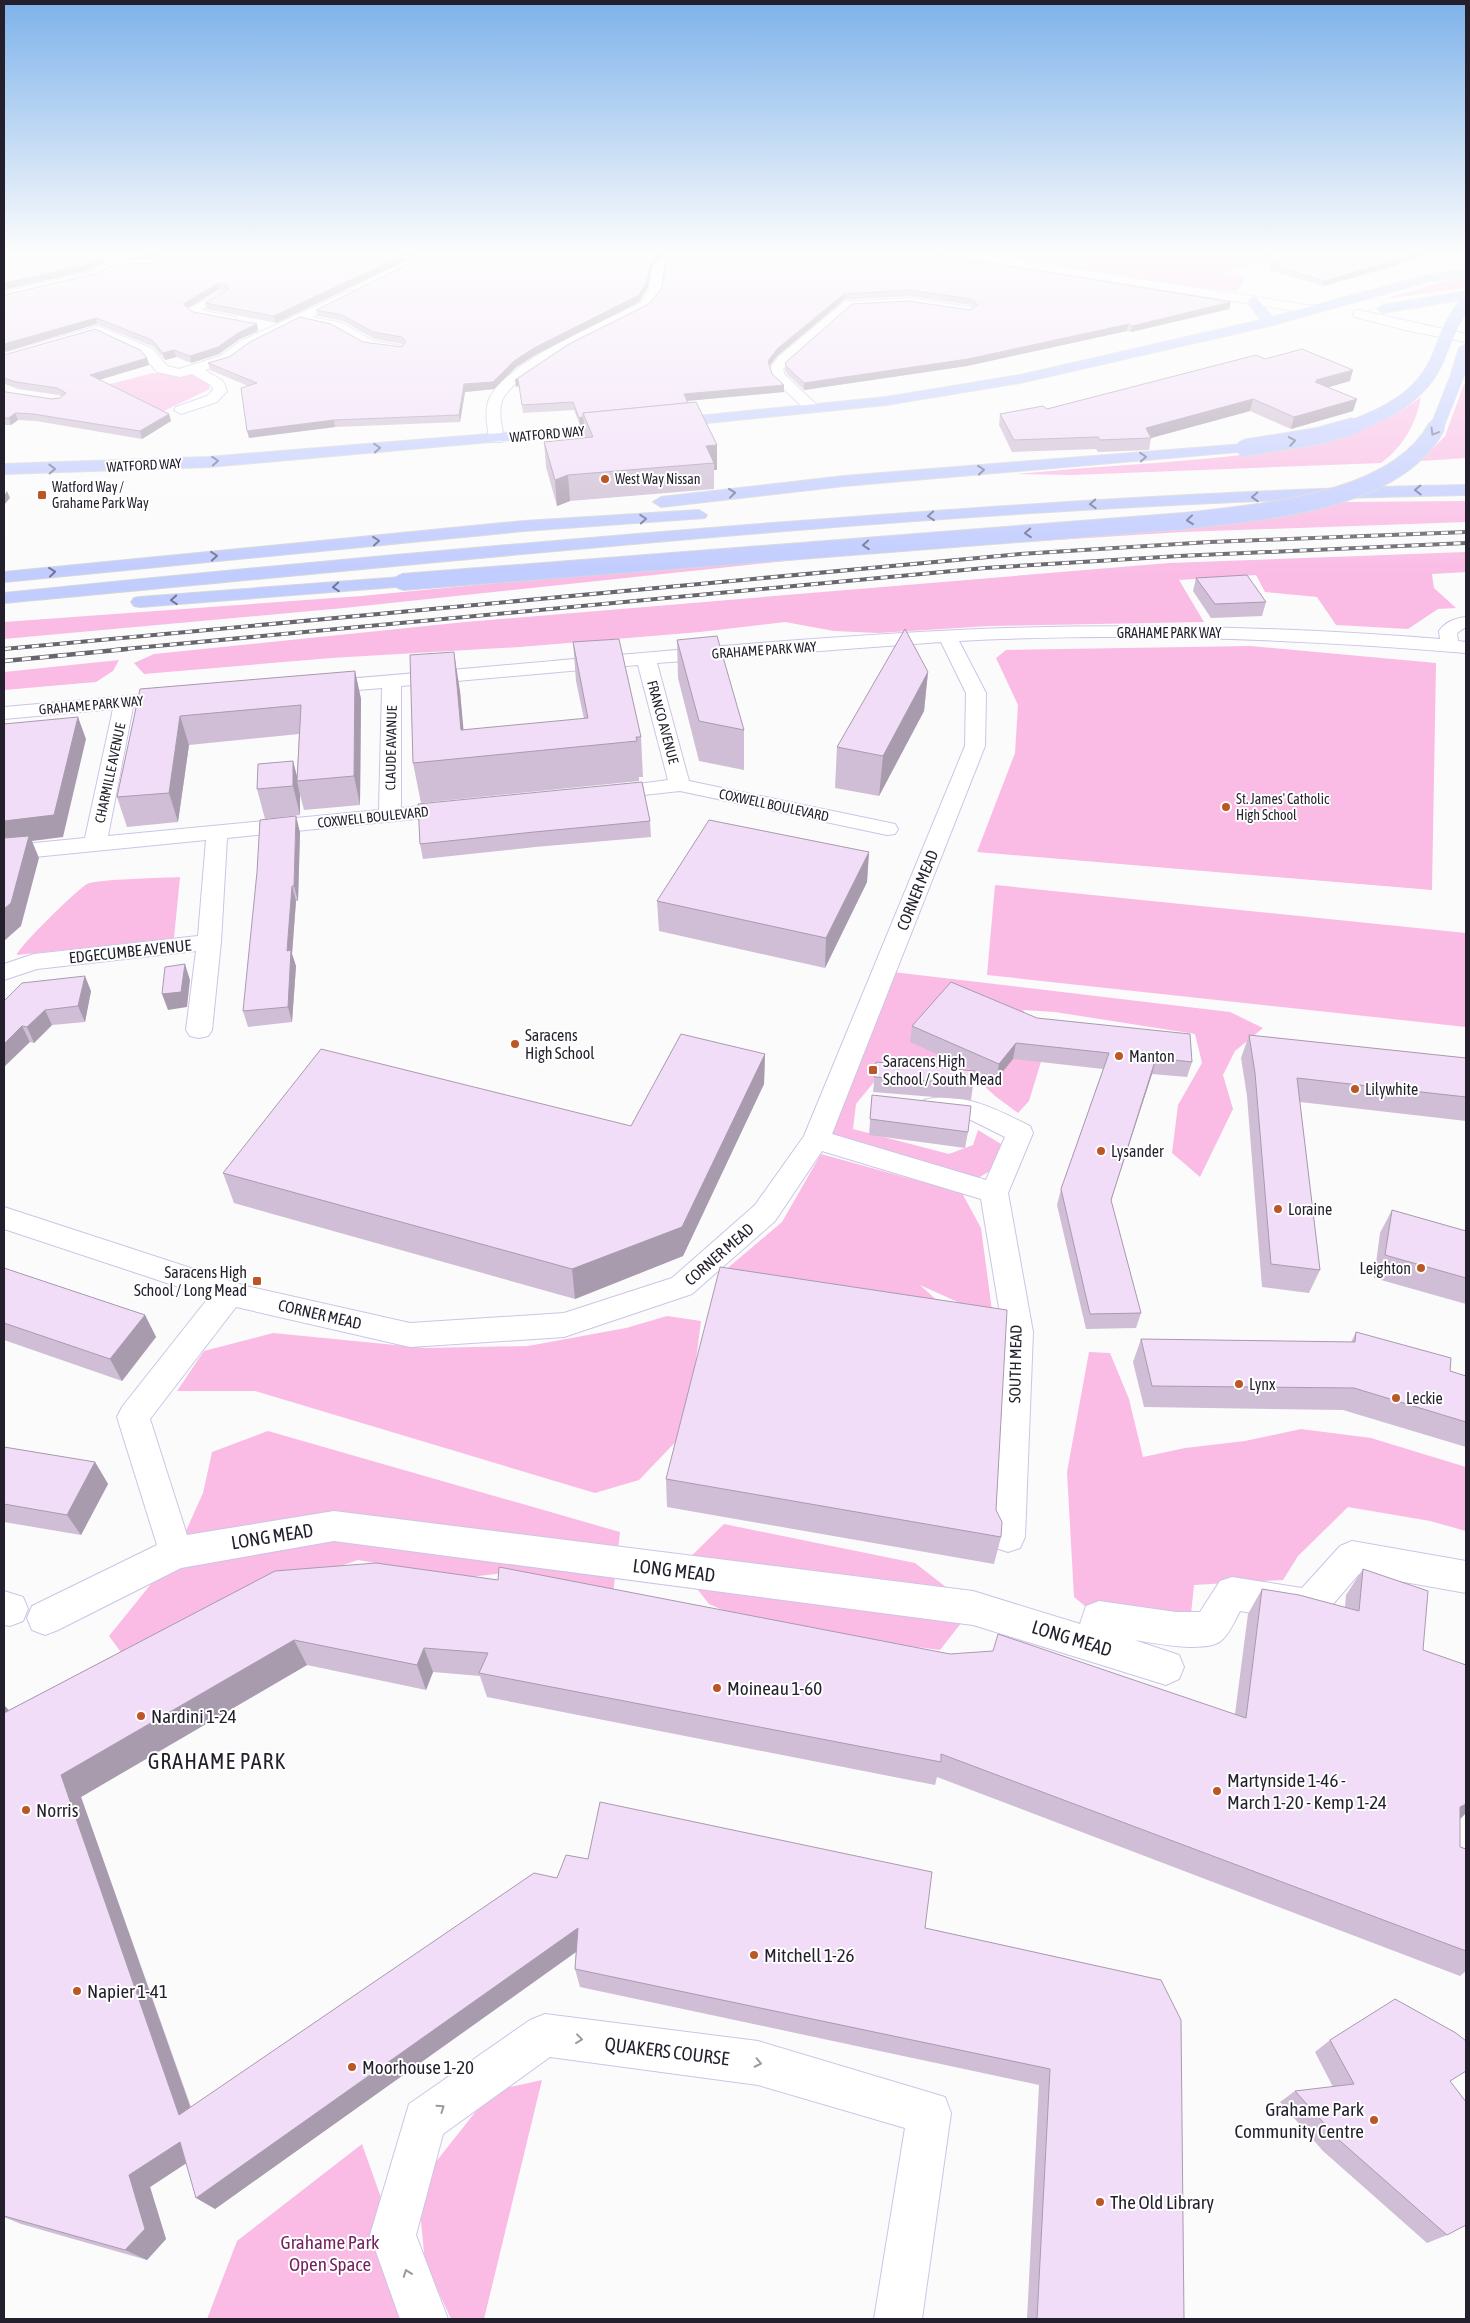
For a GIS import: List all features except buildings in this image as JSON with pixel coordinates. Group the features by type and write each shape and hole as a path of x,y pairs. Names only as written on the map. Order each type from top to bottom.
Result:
{"highway":[{"path":"655,424 886,401 1020,379 1106,359"},
{"path":"524,526 683,498 903,476 1244,448 1308,438 1366,421 1397,406 1410,396 1429,375 1436,359"},
{"path":"4,610 402,582 1174,522 1283,508 1323,499 1364,485 1392,472 1415,456 1430,438 1442,418 1460,359"},
{"path":"994,398 1029,392"},
{"path":"848,420 940,407"},
{"name":"WATFORD WAY","path":"4,469 200,462 497,439 635,426"},
{"name":"WATFORD WAY","path":"177,478 282,470"},
{"path":"1344,475 1419,473"},
{"path":"4,598 160,582 686,535 1053,506 1466,490"},
{"path":"4,577 524,526 713,514"}],"street":[{"path":"154,359 162,369 169,372 196,370 224,359"},
{"path":"497,439 494,425 495,399 509,382 545,359"},
{"path":"784,359 776,368 779,377 813,409"},
{"path":"181,410 212,399 220,391 218,384 196,370"},
{"path":"1458,647 1448,631 1460,622 1466,622"},
{"name":"GRAHAME PARK WAY","path":"301,688 646,658 948,637 1074,632 1231,633 1458,647"},
{"name":"CORNER MEAD","path":"5,1220 246,1298 410,1335 564,1325 682,1286 765,1213 816,1139 975,746 976,693 948,637"},
{"name":"FRANCO AVENUE","path":"646,658 680,785"},
{"name":"CLAUDE AVANUE","path":"390,816 392,681"},
{"name":"GRAHAME PARK WAY","path":"4,713 194,696"},
{"name":"CHARMILLE AVENUE","path":"95,844 125,701"},
{"name":"COXWELL BOULEVARD","path":"583,795 680,785 887,829"},
{"name":"COXWELL BOULEVARD","path":"4,853 477,806"},
{"name":"EDGECUMBE AVENUE","path":"4,972 34,962 209,942 217,832"},
{"path":"199,1030 209,942"},
{"path":"816,1139 994,1194 1020,1133 976,1111 908,1105"},
{"name":"SOUTH MEAD","path":"994,1194 1018,1332 1008,1537"},
{"path":"176,1553 134,1417 230,1292"},
{"name":"LONG MEAD","path":"45,1618 176,1553 237,1541 334,1526 973,1608 1166,1667"},
{"path":"1094,1645 1098,1618 1176,1629 1209,1629 1232,1593 1309,1606 1352,1557 1466,1576"},
{"name":"QUAKERS COURSE","path":"424,2319 394,2235 424,2120 545,2035 758,2062 930,2113 898,2319"}],"green space":[{"path":"153,373 193,375 208,382 210,389 151,417 99,387"},
{"path":"1464,384 1466,384 1466,458 1421,461 1445,436"},
{"path":"1421,397 1416,416 1408,434 1381,463 1072,475 1015,474 1222,457 1294,447 1363,429 1394,415"},
{"path":"1466,501 1466,522 1182,532 897,550 1338,502"},
{"path":"869,552 344,608 4,639 4,622 361,596 610,572"},
{"path":"1466,552 1466,572 1432,574 1434,588 1456,608 1438,609 1408,629 1336,625 1317,597 1265,592 1256,575 1179,580 1204,622 989,626 878,633 834,631 785,622 700,632 520,647 331,658 144,674 134,663 154,654 465,622 1169,563"},
{"path":"1250,646 1436,663 1432,890 977,852 1015,753 1018,705 996,658 1006,650"},
{"path":"119,660 113,671 96,682 4,690 4,672"},
{"path":"180,877 174,938 17,955 27,941 49,918 87,884 117,880"},
{"path":"995,885 1466,933 1466,1027 987,975"},
{"path":"893,972 1230,1012 1263,1028 1235,1051 1223,1075 1233,1109 1200,1177 1172,1153 1178,1105 1202,1063 1195,1034 1055,1012 1023,1010 1037,1036 1043,1055 1029,1101 1018,1113 995,1096 978,1080 883,1071 856,1104 853,1129 949,1154 973,1145 978,1130 1001,1144 997,1167 978,1178 831,1137"},
{"path":"821,1154 962,1193 981,1228 993,1318 920,1285 961,1322 724,1284 718,1276 782,1222"},
{"path":"667,1316 701,1321 687,1430 639,1480 595,1493 255,1391 177,1391 204,1351 273,1333 426,1348 528,1346 626,1328"},
{"path":"1089,1352 1110,1353 1129,1399 1143,1457 1185,1448 1245,1441 1301,1429 1371,1438 1466,1467 1466,1531 1430,1521 1348,1507 1298,1556 1283,1580 1194,1585 1190,1624 1091,1611 1074,1597 1067,1472"},
{"path":"268,1431 620,1532 613,1595 503,1573 462,1578 358,1560 299,1580 131,1666 109,1636 176,1553 203,1493 212,1452"},
{"path":"724,1524 915,1563 973,1608 940,1650 761,1627 709,1604 680,1567"},
{"path":"542,2080 484,2319 451,2319 425,2262 419,2202 431,2168 492,2091"},
{"name":"Grahame Park Open Space","path":"362,2144 424,2319 207,2319 237,2241"}],"railway":[{"path":"4,649 1020,554 1210,542 1466,532"},
{"path":"114,650 985,568 1179,556 1466,543"},
{"path":"4,661 127,649"}],"place":[{"name":"West Way Nissan","path":"605,479"},
{"name":"Watford Way / Grahame Park Way","path":"42,495"},
{"name":"St. James' Catholic High School","path":"1226,807"},
{"name":"Saracens High School","path":"515,1044"},
{"name":"Manton","path":"1119,1056"},
{"name":"Saracens High School / South Mead","path":"873,1070"},
{"name":"Lilywhite","path":"1355,1089"},
{"name":"Lysander","path":"1101,1151"},
{"name":"Loraine","path":"1278,1209"},
{"name":"Leighton","path":"1421,1268"},
{"name":"Saracens High School / Long Mead","path":"257,1281"},
{"name":"Lynx","path":"1239,1384"},
{"name":"Leckie","path":"1396,1398"},
{"name":"Moineau 1-60","path":"717,1688"},
{"name":"Nardini 1-24","path":"141,1716"},
{"name":"Martynside 1-46 - March 1-20 - Kemp 1-24","path":"1217,1791"},
{"name":"Norris","path":"26,1810"},
{"name":"Mitchell 1-26","path":"754,1955"},
{"name":"Napier 1-41","path":"77,1991"},
{"name":"Moorhouse 1-20","path":"352,2067"},
{"name":"Grahame Park Community Centre","path":"1374,2120"},
{"name":"The Old Library","path":"1100,2202"}],"district":[{"name":"GRAHAME PARK","path":"217,1761"}]}
